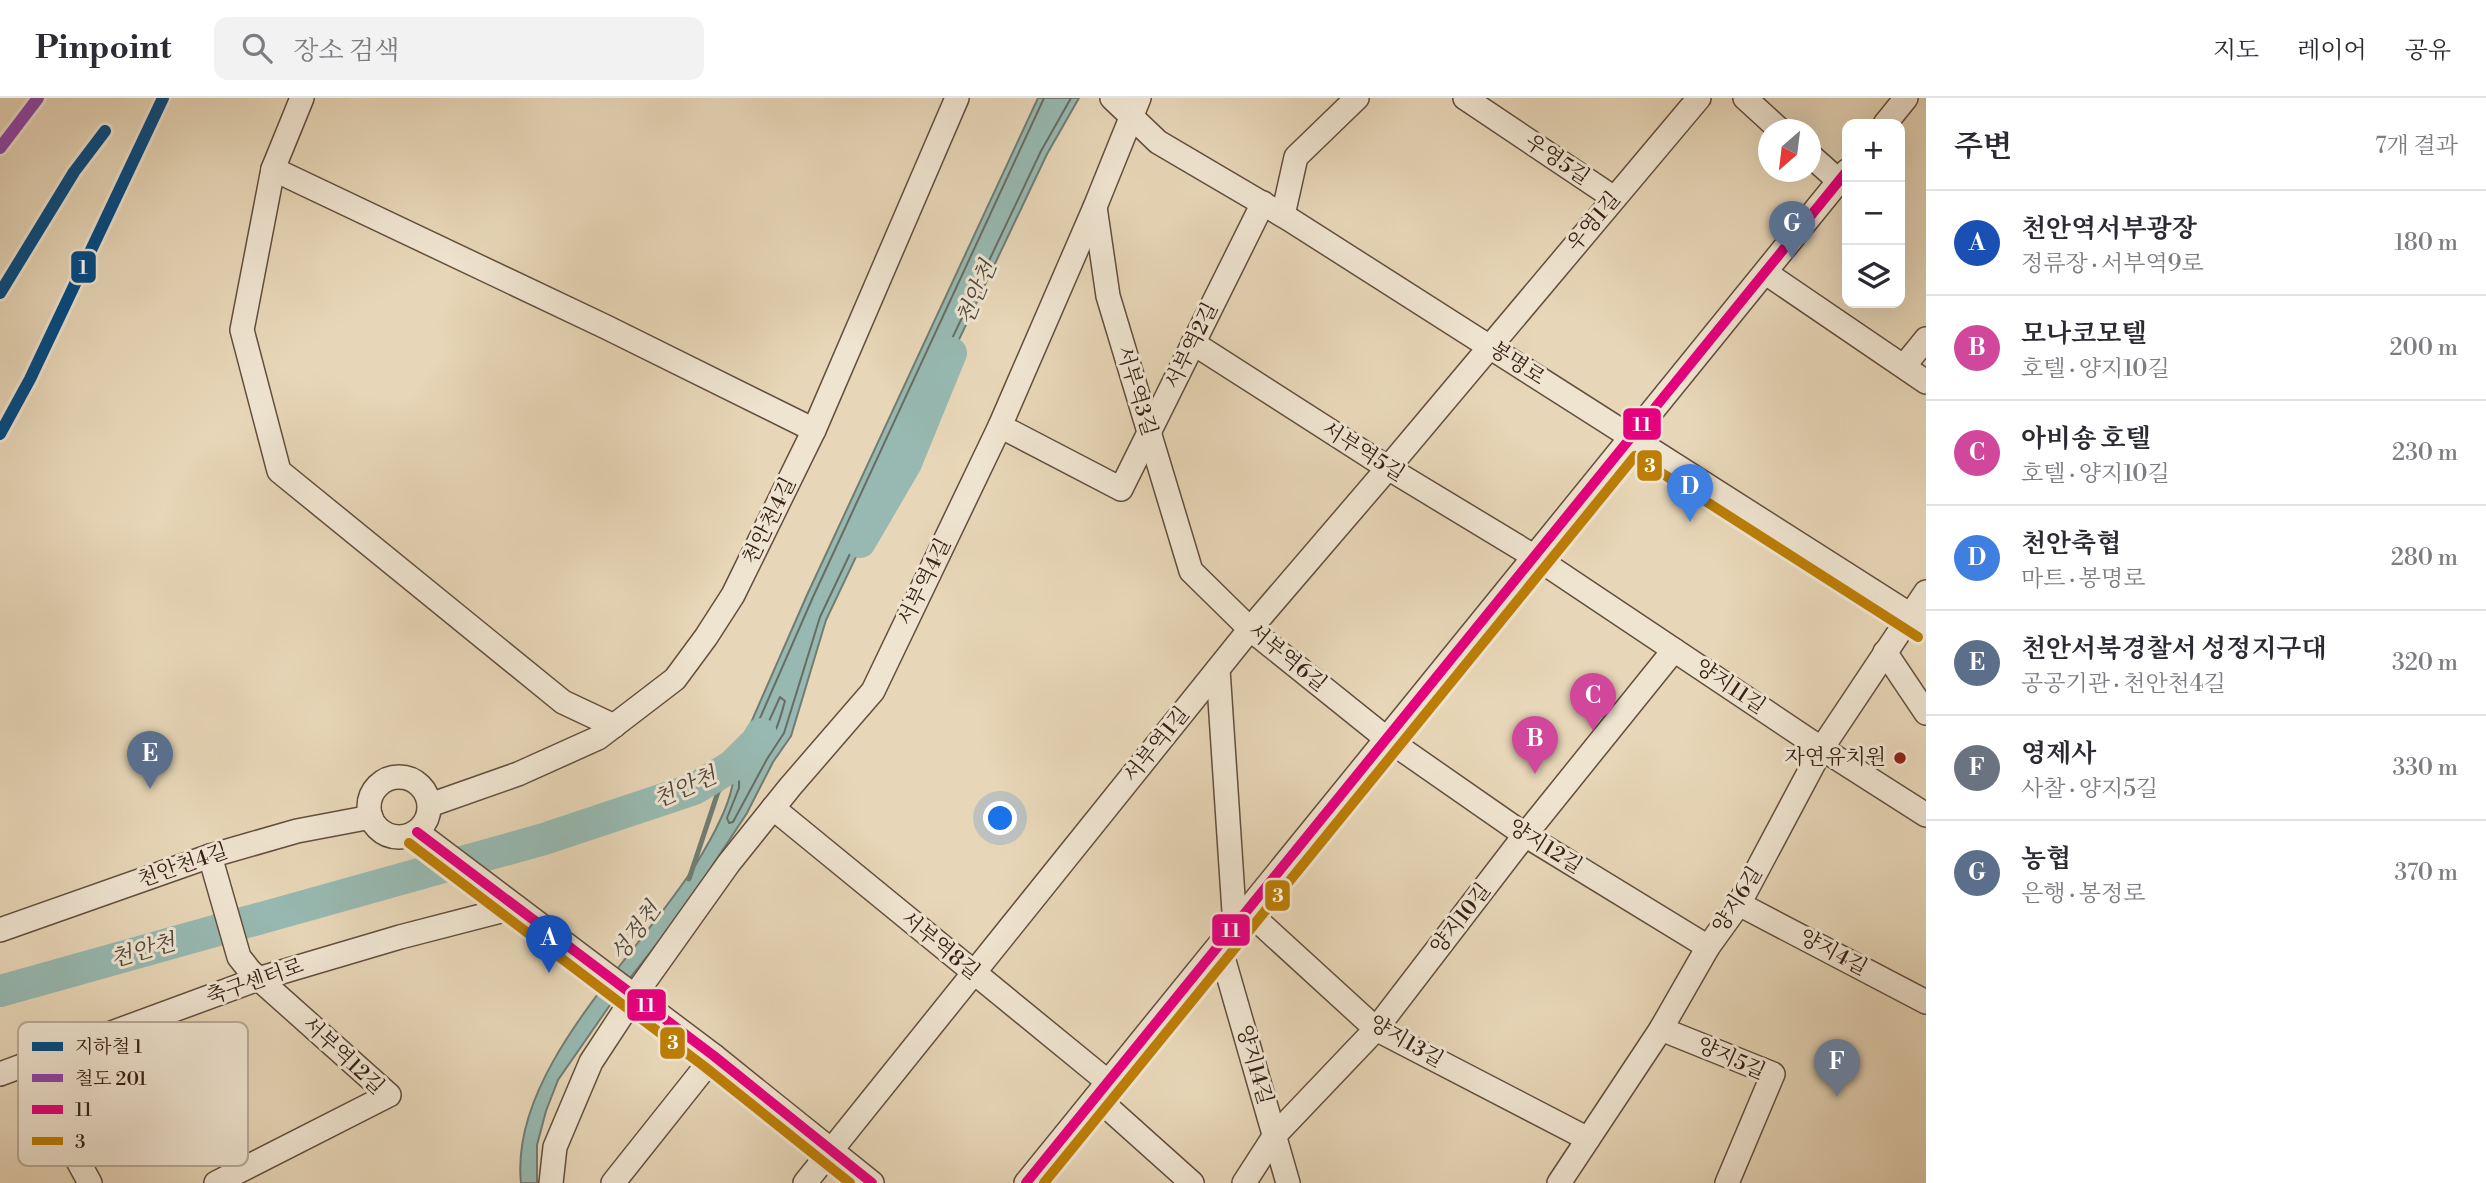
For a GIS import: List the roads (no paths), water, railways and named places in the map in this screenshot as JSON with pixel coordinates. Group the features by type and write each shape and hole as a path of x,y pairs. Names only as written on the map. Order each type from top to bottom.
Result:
{"street":[{"path":"302,98 273,169 242,330 279,471 563,702 614,726"},
{"name":"천안천4길","path":"430,806 518,774 598,738 675,679 733,595 814,430 957,98"},
{"name":"봉명로","path":"1113,98 1135,108 1158,142 1283,215 1918,620"},
{"path":"1283,215 1296,157 1357,98"},
{"name":"우영5길","path":"1465,98 1614,198"},
{"name":"우영1길","path":"1489,346 1699,98"},
{"path":"1745,98 1768,119"},
{"path":"1889,119 1906,98"},
{"name":"서부역4길","path":"551,1183 555,1147 592,1062 635,995 729,863 873,691 1000,426 1135,108"},
{"path":"1821,162 1842,175"},
{"path":"273,169 593,321 814,430"},
{"path":"1026,1183 1842,177"},
{"name":"서부역2길","path":"1000,426 1121,489 1263,203"},
{"name":"서부역3길","path":"1095,207 1108,296 1191,571"},
{"path":"1766,273 1926,382"},
{"path":"1903,366 1926,339"},
{"name":"서부역5길","path":"1193,343 1388,468 1535,557"},
{"name":"서부역1길","path":"805,1183 1250,629 1489,346"},
{"name":"양지11길","path":"1535,557 1926,815"},
{"name":"서부역6길","path":"1191,571 1250,629 1387,739"},
{"name":"양지6길","path":"1559,1183 1661,1029 1708,947 1739,904 1822,748 1885,652 1918,620 1926,592"},
{"name":"양지10길","path":"1244,1183 1275,1135 1376,1029 1525,835 1674,650"},
{"path":"1885,652 1926,713"},
{"path":"1218,669 1241,919"},
{"name":"양지12길","path":"1387,739 1525,835 1708,947"},
{"path":"404,776 422,786 430,806 429,816 417,832 409,836 390,836 382,832 371,817 369,807 370,796 383,780 404,776"},
{"name":"서부역8길","path":"773,808 974,974 1102,1090 1192,1183"},
{"name":"천안천4길","path":"0,930 213,867 297,831 371,817"},
{"path":"417,832 635,995 872,1183"},
{"name":"서부역12길","path":"213,867 239,957 258,979 389,1094 216,1183"},
{"name":"축구센터로","path":"140,1022 258,979 511,904"},
{"name":"양지4길","path":"1739,904 1926,1002"},
{"name":"양지13길","path":"1241,919 1376,1029 1588,1139"},
{"name":"양지14길","path":"1220,947 1289,1183"},
{"name":"양지5길","path":"1661,1029 1773,1074 1727,1183"},
{"path":"613,1183 714,1056"},
{"name":"축구센터로","path":"0,1074 18,1067"},
{"path":"81,1166 90,1183"}],"water":[{"path":"1038,98 1079,98 1047,154 826,620 791,736 773,762 747,813 684,909 619,992 558,1080 537,1145 537,1183 521,1183 523,1140 535,1098 556,1056 583,1014 672,899 717,827 732,787 732,766 807,595"}],"waterway":[{"name":"천안천","path":"860,542 906,463 951,353"},
{"name":"천안천","path":"0,991 544,839 694,789 732,766 761,734"},
{"name":"성정천","path":"689,879 718,792 735,769"}],"metro line":[{"name":"1","path":"0,434 30,379 163,98"},
{"name":"1","path":"0,293 74,172 105,131"}],"rail line":[{"name":"201","path":"0,148 38,98"}],"place":[{"name":"농협","path":"1792,259"},
{"name":"천안축협","path":"1690,522"},
{"name":"아비숑 호텔","path":"1593,731"},
{"name":"자연유치원","path":"1900,758"},
{"name":"모나코모텔","path":"1535,774"},
{"name":"천안서북경찰서 성정지구대","path":"150,789"},
{"name":"천안역서부광장","path":"549,973"},
{"name":"영제사","path":"1837,1097"}]}
